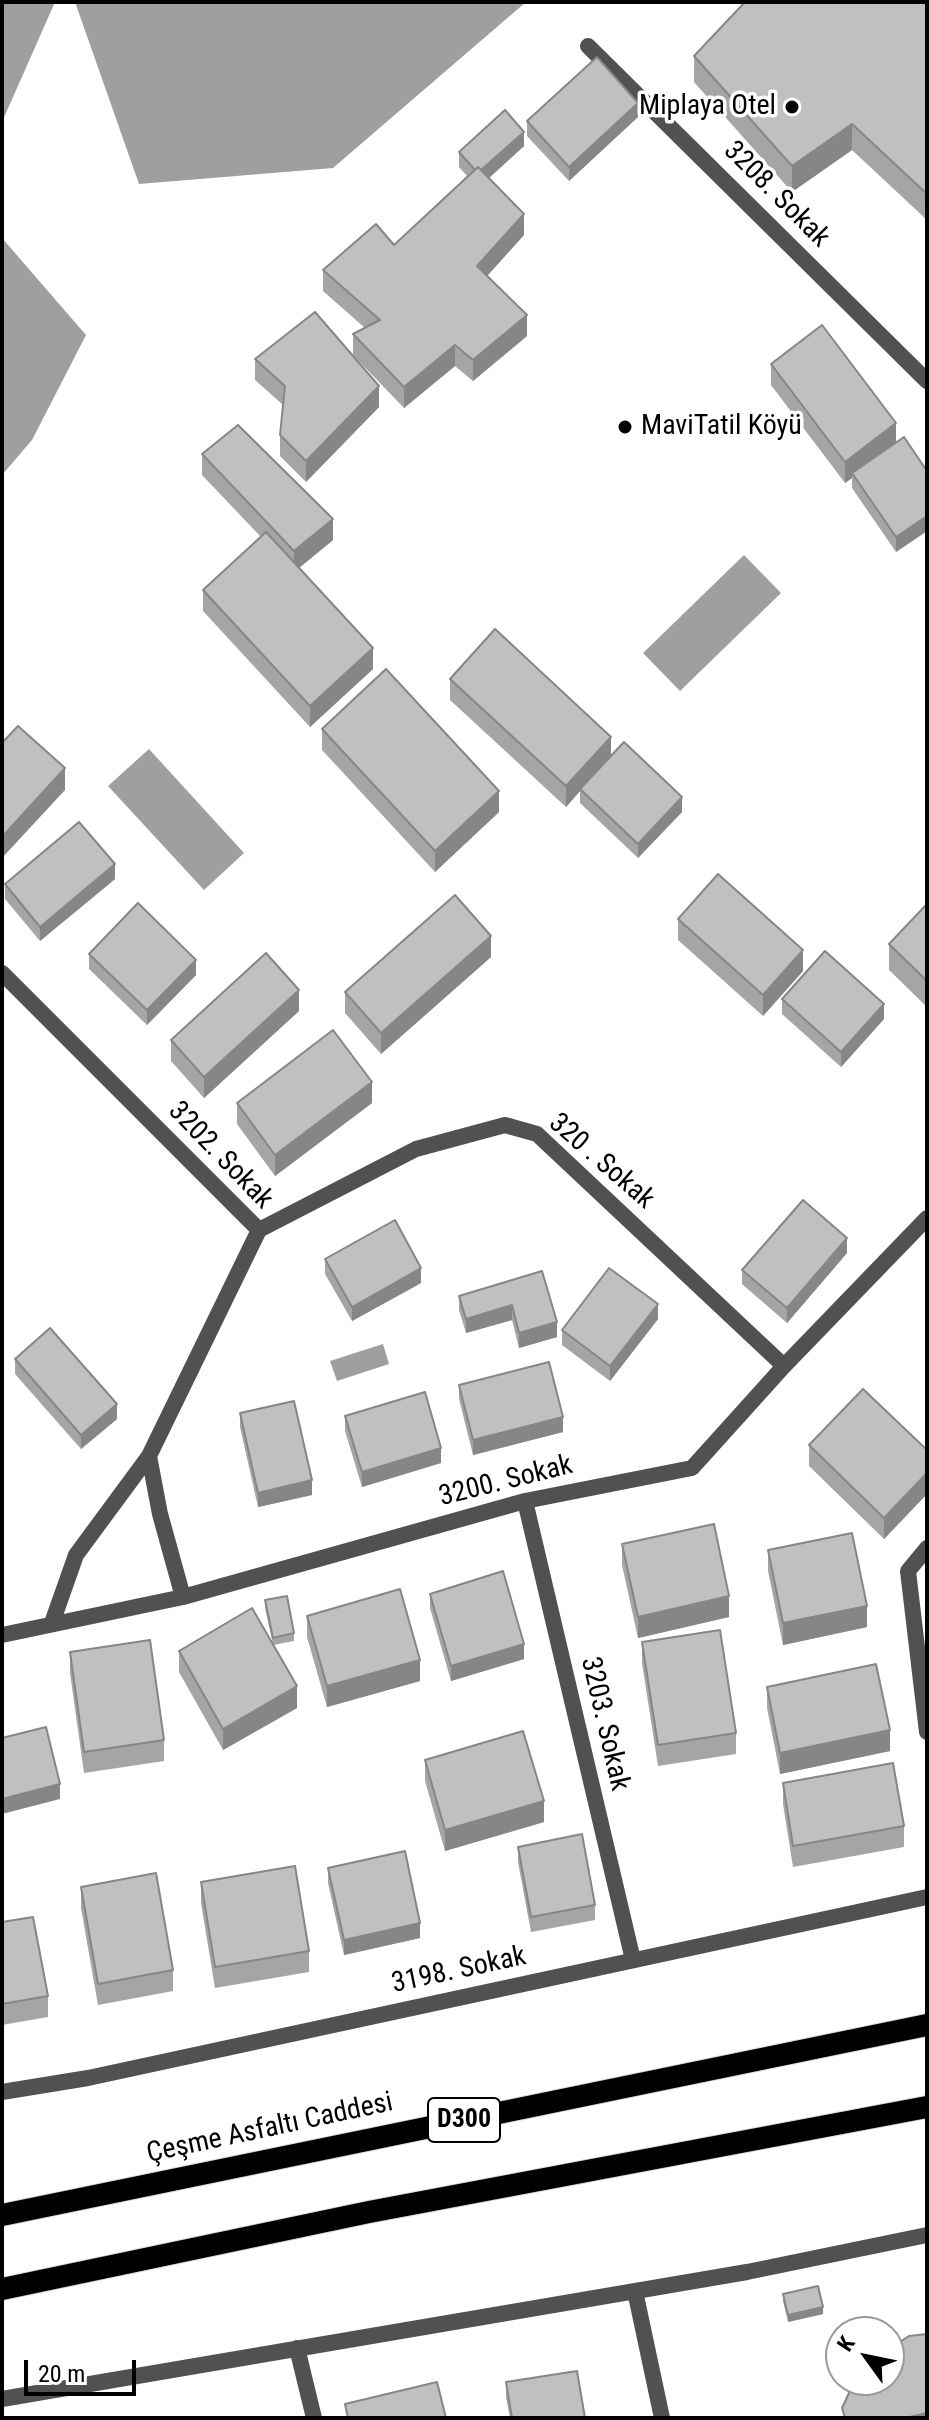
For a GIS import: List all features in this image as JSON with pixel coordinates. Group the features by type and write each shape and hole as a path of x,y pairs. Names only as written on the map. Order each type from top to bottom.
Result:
{"highway":[{"name":"Çeşme Asfaltı Caddesi","path":"2,2215 927,2025"},
{"path":"2,2289 369,2212 927,2107"}],"street":[{"name":"3208. Sokak","path":"588,46 927,381"},
{"name":"3202. Sokak","path":"2,973 259,1230 149,1456 76,1555 52,1623"},
{"name":"320 . Sokak","path":"259,1230 416,1149 505,1125 537,1134 784,1366"},
{"name":"3200. Sokak","path":"2,1635 183,1597 525,1501 692,1468 784,1366 927,1218"},
{"path":"149,1456 160,1514 183,1597"},
{"name":"3203. Sokak","path":"525,1501 633,1960"},
{"path":"927,1548 908,1571 927,1732"},
{"name":"3198. Sokak","path":"2,2092 103,2074 927,1897"},
{"path":"2,2399 747,2272 927,2235"},
{"path":"635,2291 662,2418"},
{"path":"297,2348 314,2418"}],"shaded area":[{"path":"2,2 55,2 2,122"},
{"path":"75,2 526,2 333,168 139,184"},
{"path":"2,238 86,335 32,440 2,475"},
{"path":"744,555 781,593 680,691 643,653"},
{"path":"149,749 244,853 204,890 108,786"},
{"path":"383,1344 389,1364 337,1381 330,1361"}],"building":[{"path":"745,2 927,2 927,194 852,124 792,166 694,56"},
{"path":"597,57 638,103 569,167 527,121"},
{"path":"505,110 524,132 481,170 478,167 475,170 459,152"},
{"path":"478,167 524,214 477,266 527,315 473,360 455,345 404,387 353,334 380,320 323,270 376,224 394,245"},
{"path":"315,312 379,386 306,461 280,435 285,386 255,359"},
{"path":"822,325 896,423 845,462 771,364"},
{"path":"238,425 333,519 294,551 202,454"},
{"path":"904,437 927,471 927,516 896,537 852,473"},
{"path":"266,532 373,648 310,706 203,590"},
{"path":"495,629 611,737 566,786 450,679"},
{"path":"386,669 499,791 435,851 322,729"},
{"path":"18,726 65,768 2,837 2,743"},
{"path":"624,742 682,797 638,844 580,789"},
{"path":"79,822 115,864 40,927 5,884"},
{"path":"718,874 803,950 763,995 678,919"},
{"path":"455,895 491,936 381,1033 345,992"},
{"path":"138,903 196,960 147,1010 89,954"},
{"path":"927,904 927,981 889,944"},
{"path":"825,951 884,1004 841,1052 782,999"},
{"path":"266,953 299,990 204,1077 171,1040"},
{"path":"333,1030 372,1082 275,1155 237,1103"},
{"path":"803,1200 847,1238 787,1308 742,1270"},
{"path":"395,1220 421,1268 352,1307 325,1259"},
{"path":"609,1268 658,1304 610,1366 562,1330"},
{"path":"542,1271 557,1322 519,1333 512,1305 466,1319 459,1296"},
{"path":"50,1328 117,1404 81,1435 15,1359"},
{"path":"549,1362 563,1417 473,1440 459,1385"},
{"path":"863,1389 927,1450 927,1473 884,1518 809,1445"},
{"path":"425,1392 441,1448 362,1472 345,1416"},
{"path":"294,1401 312,1480 258,1493 240,1413"},
{"path":"714,1524 729,1596 638,1617 622,1544"},
{"path":"852,1533 867,1606 783,1623 768,1550"},
{"path":"503,1571 524,1644 451,1666 430,1594"},
{"path":"400,1589 420,1660 327,1686 307,1616"},
{"path":"287,1596 294,1633 273,1638 265,1600"},
{"path":"252,1608 297,1686 223,1729 179,1651"},
{"path":"720,1630 736,1733 658,1745 642,1642"},
{"path":"150,1640 164,1740 84,1752 70,1652"},
{"path":"876,1664 890,1730 780,1753 767,1687"},
{"path":"46,1727 60,1784 2,1799 2,1738"},
{"path":"523,1731 544,1801 445,1830 425,1760"},
{"path":"893,1763 904,1826 793,1846 783,1783"},
{"path":"582,1834 595,1905 531,1917 518,1847"},
{"path":"405,1851 420,1923 344,1940 328,1868"},
{"path":"295,1866 309,1951 215,1967 201,1882"},
{"path":"156,1873 173,1970 98,1984 81,1887"},
{"path":"33,1917 48,1996 2,2004 2,1922"},
{"path":"818,2286 823,2307 788,2315 783,2294"},
{"path":"927,2334 927,2413 905,2418 845,2418 842,2408 848,2396 905,2396 905,2339"},
{"path":"577,2371 585,2418 512,2418 506,2382"},
{"path":"437,2382 446,2418 348,2418 345,2404"}],"place":[{"name":"Miplaya Otel","path":"792,107"},
{"name":"MaviTatil Köyü","path":"625,427"}]}
